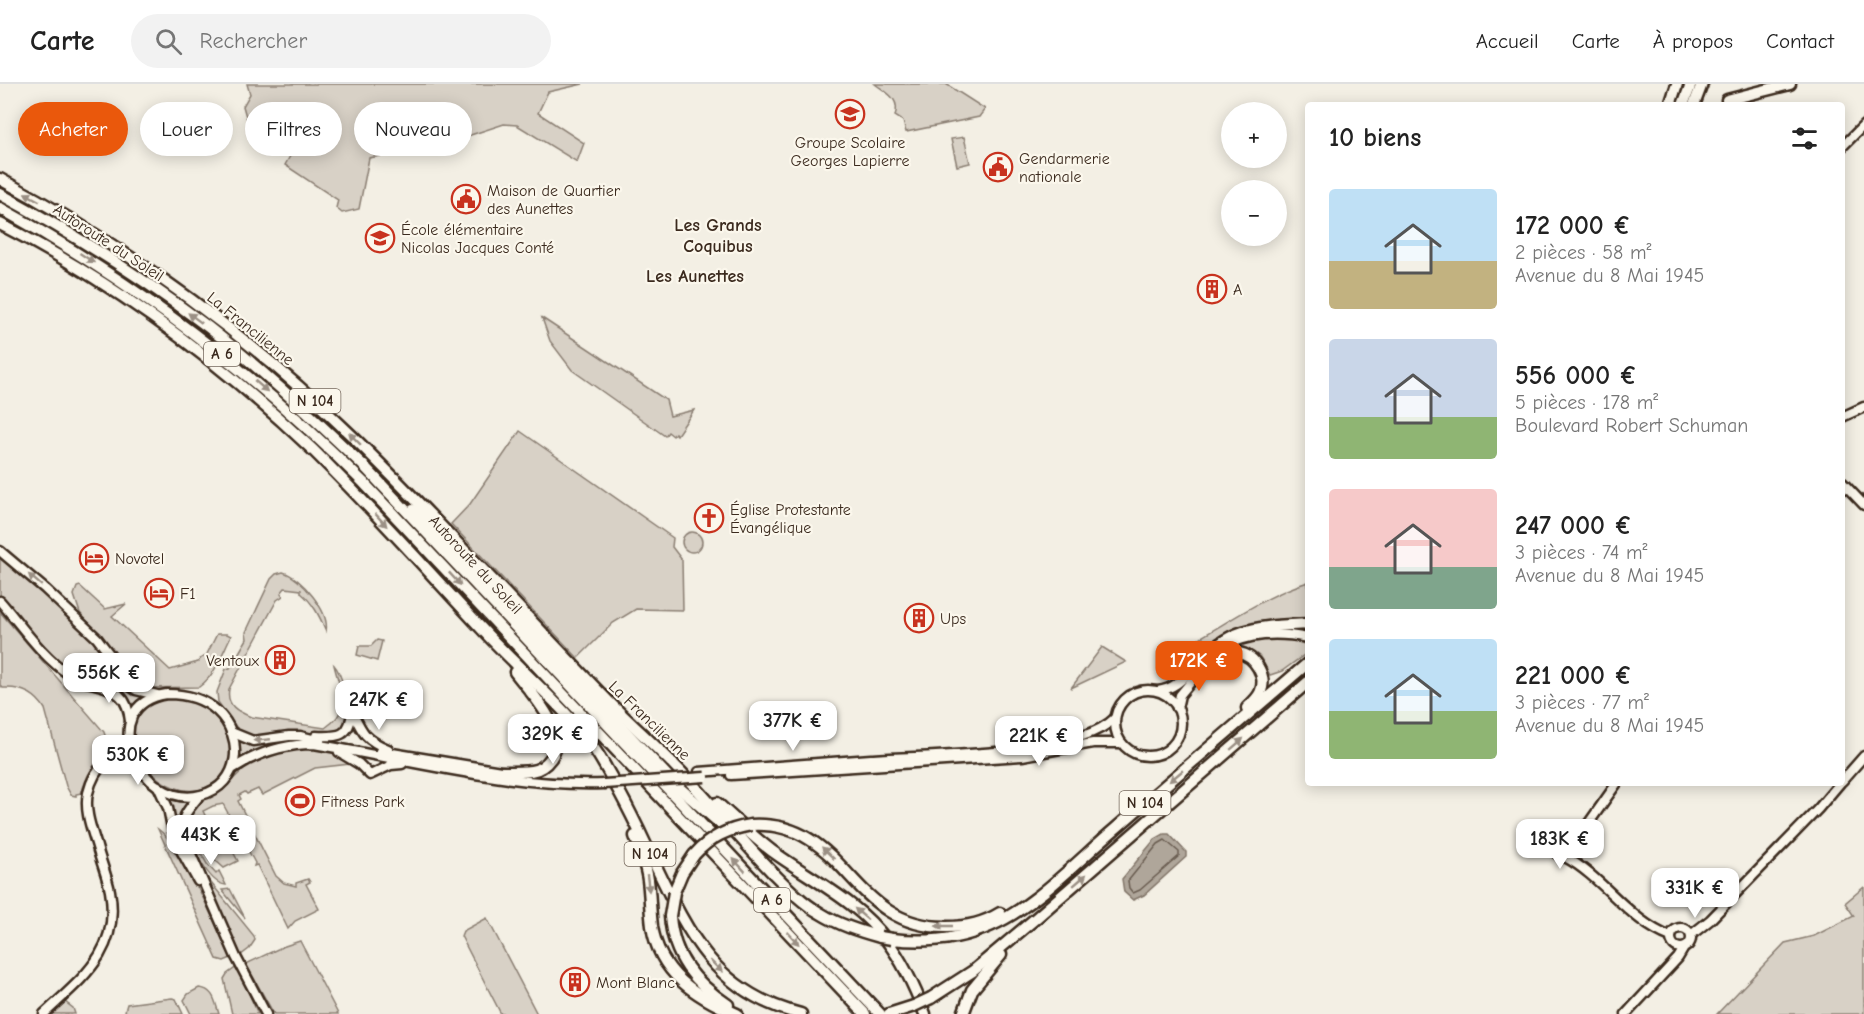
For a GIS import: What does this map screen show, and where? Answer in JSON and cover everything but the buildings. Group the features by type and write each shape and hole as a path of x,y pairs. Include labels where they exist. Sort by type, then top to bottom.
{"highway":[{"path":"1666,102 1669,84"},
{"path":"1671,102 1677,84"},
{"path":"1684,102 1691,84"},
{"path":"1695,102 1702,84"},
{"path":"1725,102 1738,94 1769,84"},
{"path":"1727,102 1791,84"},
{"name":"La Francilienne","path":"0,179 82,226 148,269 214,317 301,389 352,436 454,538 607,700 676,767 787,888 817,912 851,928 892,939 935,940 972,933 1007,917 1038,895 1305,666"},
{"name":"Autoroute du Soleil","path":"0,194 87,243 202,323 281,389 365,467 880,1014"},
{"name":"Autoroute du Soleil","path":"0,208 77,252 163,310 246,374 308,429 370,489 865,1014"},
{"name":"N 104","path":"0,224 56,254 117,292 187,343 257,400 343,480 492,640 575,725 595,751 619,789 681,919 703,952 726,976 750,993 777,1007 801,1014"},
{"path":"365,467 372,468 468,565 682,792 751,850"},
{"path":"1201,665 1208,652 1241,631 1260,627 1305,624"},
{"path":"492,640 546,714 556,736 554,752 540,768 530,771 503,772"},
{"path":"1201,665 1226,654 1238,653 1248,656 1256,663 1263,683 1260,693 1240,721"},
{"name":"N 104","path":"894,1013 931,998 967,976 1305,685"},
{"path":"595,751 626,813 641,852 647,871 653,932 661,955 674,975 685,986 709,1002 737,1014"},
{"path":"676,767 770,850 834,892 870,921 899,958 925,1014"},
{"path":"742,1014 704,988 686,967 674,942 670,916 674,892 682,873 694,855 720,834 751,825 778,826 805,835 829,853 874,902 899,917 921,925 950,927 972,924 996,916 1023,900 1038,895"},
{"path":"963,1014 969,997 980,979 999,957 1033,925 1036,918"}],"main road":[{"path":"1845,144 1864,125"},
{"path":"1845,409 1864,401"},
{"path":"1845,416 1864,407"},
{"path":"1845,486 1864,505"},
{"path":"0,551 97,638 110,655 118,675 124,682 136,690 158,695 187,695 204,702 219,713 231,732 235,747 234,768"},
{"path":"0,601 58,666 79,680 119,694 127,707 130,722 128,738 121,751 106,760 99,768 91,785 87,809 110,889 112,913 109,934 100,956 88,973 44,1014"},
{"path":"1157,691 1172,700 1177,708 1180,716 1179,734 1169,748 1144,756 1135,753 1121,743 1117,735 1115,718 1119,705 1133,693 1142,690 1167,690 1201,665 1214,652 1250,636 1286,634 1305,640"},
{"path":"1177,708 1180,695 1201,665"},
{"path":"130,722 141,705 158,695"},
{"path":"231,732 253,741 300,736 334,737 346,731 352,711 361,729 372,742 402,754"},
{"path":"702,775 1014,750 1056,743 1095,732 1107,726 1115,718"},
{"path":"300,736 503,772 556,779 603,781"},
{"path":"128,738 138,766 158,786 180,795 199,796"},
{"path":"266,1014 236,957 184,838 183,829 186,811 199,796 221,786 234,768 249,758 289,745 321,746 417,764 541,783 572,785 603,781 1022,756 1093,743 1121,743"},
{"path":"321,746 344,754 370,775 391,765 417,764"},
{"path":"1845,777 1864,756"},
{"path":"106,760 120,758 138,766"},
{"path":"158,786 168,808 171,828 177,843 213,904"},
{"path":"1615,786 1580,833 1561,834 1553,843 1555,852 1582,869 1653,929 1674,933 1683,928 1691,935 1691,941 1680,947 1664,974 1626,1014"},
{"path":"1691,935 1704,926 1728,902 1837,786"},
{"path":"1565,857 1572,855 1586,827"},
{"path":"1571,835 1575,839 1582,869"},
{"path":"1674,933 1680,947"}],"shaded area":[{"path":"247,84 583,84 548,92 538,113 584,143 577,162 517,125 504,124 472,135 472,102 354,102 354,156 381,156 369,158 359,209 342,213 336,208 338,200 285,165 290,156 342,156 342,102 245,102 250,94"},
{"path":"875,84 946,84 985,109 979,117 906,132 903,121 895,116 894,101"},
{"path":"964,137 970,163 957,166 951,139"},
{"path":"542,318 666,400 670,416 694,410 677,435 675,433 673,436 668,432 665,436 572,370 550,341"},
{"path":"520,431 673,538 672,547 682,560 683,610 636,609 613,623 578,658 451,524 470,504"},
{"path":"688,532 696,532 702,538 702,546 696,552 688,552 682,546 682,538"},
{"path":"0,555 24,574 96,643 105,654 116,676 145,696 132,709 127,699 115,687 73,672 53,657 34,637 0,596"},
{"path":"283,572 298,581 313,596 324,614 326,631 301,590 285,588 281,593 283,596 277,600 229,689 229,700 237,710 251,717 325,728 339,714 343,700 334,665 342,681 348,704 349,716 344,730 327,735 288,732 253,737 239,731 218,702 217,692 226,669 230,668 247,639 246,632 271,579"},
{"path":"1305,583 1305,620 1258,624 1234,631 1221,638 1193,661 1182,648 1259,603"},
{"path":"80,586 105,609 126,604 112,616 170,670 198,662 206,656 217,634 231,636 214,670 199,687 143,688 127,679 108,644 80,613 74,595 77,587"},
{"path":"0,612 104,732 108,745 88,775 81,793 76,796 71,795 66,786 45,709 27,692 3,688 0,685"},
{"path":"1251,638 1287,639 1305,644 1305,654 1282,671 1270,675 1259,656 1240,647 1241,642"},
{"path":"377,640 382,641 377,661 357,655 359,646 371,646"},
{"path":"1102,647 1126,662 1071,688"},
{"path":"178,698 198,704 211,712 222,724 229,744 228,763 218,780 209,786 191,791 174,787 158,778 145,764 136,748 133,732 138,716 151,703 161,699"},
{"path":"240,740 265,744 281,740 310,740 281,744 240,758"},
{"path":"302,748 326,750 351,761 350,764 315,768 262,795 258,789 247,794 245,792 239,795 241,799 238,801 276,876 284,883 296,886 296,883 308,879 310,882 306,884 319,909 295,921 288,929 257,865 254,866 255,863 223,804 203,811 212,830 198,838 199,842 196,844 207,864 216,874 219,871 226,885 219,883 205,869 194,849 185,822 198,802 222,790 250,763 280,752"},
{"path":"166,795 190,800 185,809 188,853 180,845"},
{"path":"158,829 179,853 189,870 231,958 224,961 217,959"},
{"path":"225,837 238,861 224,868 215,860 207,845"},
{"path":"203,873 254,936 255,940 249,949 241,955"},
{"path":"1864,887 1864,1014 1717,1014 1785,943 1814,936 1854,916 1845,903"},
{"path":"230,889 245,918 222,890"},
{"path":"487,918 537,1014 501,1014 461,936 463,931"},
{"path":"300,941 338,1014 274,1014 246,964"},
{"path":"237,967 258,1014 232,1014 224,979"},
{"path":"199,988 211,994 219,1014 191,1014 184,1000 188,994"},
{"path":"176,999 183,1014 129,1014 125,1011 127,1004"},
{"path":"62,1002 73,1008 75,1014 48,1014"}],"water":[{"path":"1169,834 1186,852 1186,857 1144,895 1133,900 1124,892 1122,879 1155,839"}],"place":[{"name":"Groupe Scolaire Georges Lapierre","path":"850,114"},
{"name":"Gendarmerie nationale","path":"998,167"},
{"name":"Maison de Quartier des Aunettes","path":"466,199"},
{"name":"École élémentaire Nicolas Jacques Conté","path":"380,238"},
{"name":"A","path":"1212,289"},
{"name":"Église Protestante Évangélique","path":"709,518"},
{"name":"Novotel","path":"94,558"},
{"name":"F1","path":"159,593"},
{"name":"Ups","path":"919,618"},
{"name":"Ventoux","path":"280,660"},
{"name":"Fitness Park","path":"300,801"},
{"name":"Mont Blanc","path":"575,982"}],"district":[{"name":"Les Grands Coquibus","path":"718,235"},
{"name":"Les Aunettes","path":"695,276"}]}
